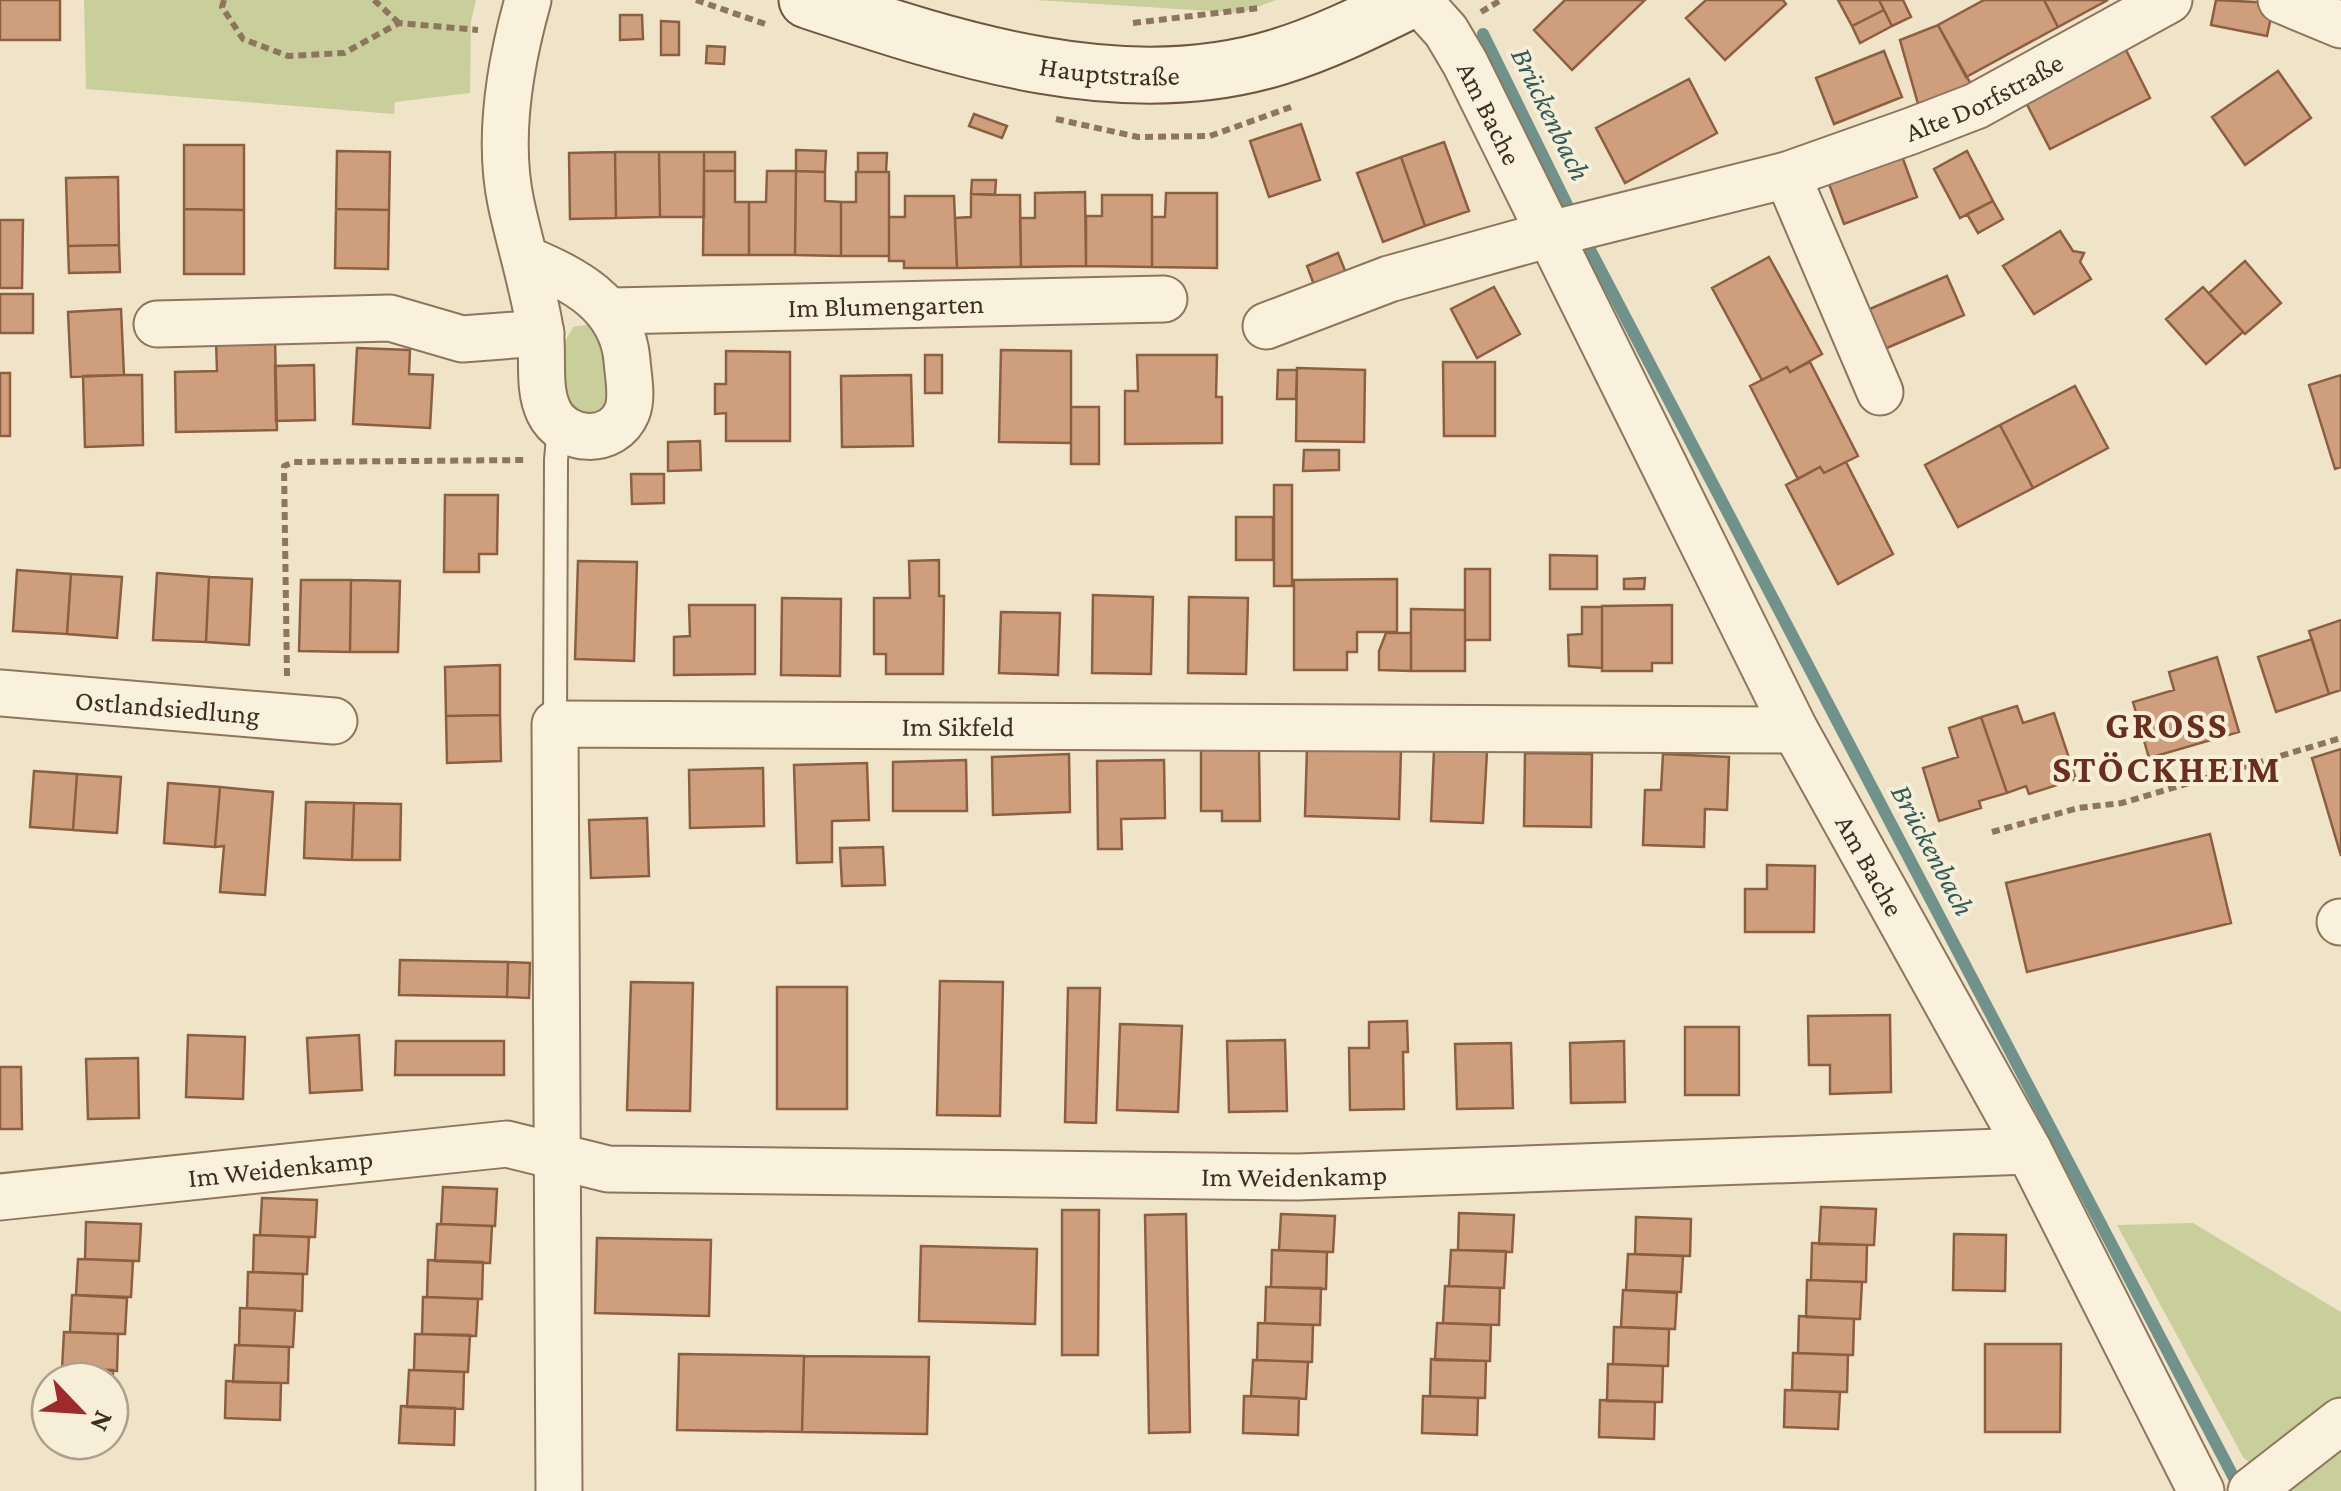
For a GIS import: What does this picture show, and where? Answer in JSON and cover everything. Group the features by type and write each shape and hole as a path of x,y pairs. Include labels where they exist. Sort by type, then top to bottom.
{"street":[{"name":"Hauptstraße","path":"807,0 929,41 989,54 1138,75 1183,74 1275,58 1415,0"},
{"name":"Am Bache","path":"1415,0 1446,31 1465,62 1795,730 2029,1151 2201,1491"},
{"name":"Alte Dorfstraße","path":"1550,234 1787,175 1976,106 2169,0"},
{"path":"2280,0 2341,25"},
{"path":"523,17 510,87 505,149 510,200 541,333 546,408 558,443 575,435 590,438 607,434 625,418 630,404 625,344 611,311 574,282 526,260"},
{"path":"1787,175 1880,392"},
{"path":"1266,326 1389,278 1550,234"},
{"name":"Im Blumengarten","path":"611,311 1164,299"},
{"path":"156,324 390,318 462,339 541,333"},
{"name":"Ostlandsiedlung","path":"0,694 334,721"},
{"path":"555,724 559,1491"},
{"name":"Im Sikfeld","path":"555,724 1795,730"},
{"name":"Im Weidenkamp","path":"0,1197 507,1144 608,1169 1298,1177 2029,1151"},
{"path":"2251,1491 2341,1421"}],"lane":[{"path":"555,724 558,443"}],"path":[{"path":"224,0 222,8 243,39 288,56 344,54 399,23 523,17"},
{"path":"374,0 399,23"},
{"path":"1117,26 1269,6"},
{"path":"288,718 284,466 294,462 558,443"},
{"path":"1992,832 2078,808 2122,803 2341,738"}],"green space":[{"path":"84,0 476,0 471,22 470,93 395,102 394,114 86,89"},
{"path":"1034,0 1276,0 1241,13"},
{"path":"602,322 614,402 586,420 565,404 563,345 573,327"},
{"path":"2193,1223 2341,1312 2341,1491 2284,1491 2243,1457 2117,1225"}],"building":[{"path":"0,0 60,0 60,40 0,40"},
{"path":"1565,0 1645,0 1572,70 1534,30"},
{"path":"1706,0 1783,0 1786,4 1725,60 1686,18"},
{"path":"1838,0 1879,0 1884,10 1852,26"},
{"path":"1879,0 1903,0 1911,17 1892,26"},
{"path":"1984,0 2044,0 2058,27 1966,77 1938,25"},
{"path":"2044,0 2108,0 2058,27"},
{"path":"2216,0 2274,3 2267,36 2211,25"},
{"path":"1884,10 1892,26 1860,43 1852,26"},
{"path":"620,15 642,15 643,39 620,40"},
{"path":"661,21 679,22 679,55 661,55"},
{"path":"1938,25 1972,86 1920,111 1900,40"},
{"path":"2120,38 2150,98 2050,149 2019,89"},
{"path":"707,46 725,47 724,64 706,63"},
{"path":"1884,51 1902,97 1834,124 1816,78"},
{"path":"2278,71 2311,118 2245,165 2212,117"},
{"path":"1689,79 1717,133 1625,183 1596,128"},
{"path":"974,114 1007,126 1002,138 969,126"},
{"path":"1301,124 1320,180 1269,197 1250,141"},
{"path":"1444,142 1469,211 1425,226 1401,157"},
{"path":"184,145 244,145 244,210 184,209"},
{"path":"1899,148 1917,197 1844,224 1826,176"},
{"path":"796,150 826,151 825,172 796,171"},
{"path":"337,151 390,152 389,210 336,209"},
{"path":"1967,151 1993,201 1960,218 1934,169"},
{"path":"615,152 616,218 570,219 569,153"},
{"path":"615,152 659,152 660,217 616,218"},
{"path":"659,152 704,152 704,217 660,217"},
{"path":"704,152 735,152 735,171 704,171"},
{"path":"858,153 887,153 886,172 858,172"},
{"path":"1401,157 1425,226 1383,242 1357,173"},
{"path":"704,171 735,171 735,202 749,202 749,255 703,255"},
{"path":"767,171 796,171 795,255 749,255 749,202 766,202"},
{"path":"796,171 825,172 825,201 841,202 841,256 795,255"},
{"path":"856,172 889,172 889,256 841,256 841,202 856,202"},
{"path":"118,177 119,245 68,246 66,178"},
{"path":"972,180 996,180 995,195 971,194"},
{"path":"1085,192 1086,266 1021,267 1020,218 1035,218 1035,193"},
{"path":"1166,193 1217,193 1217,268 1152,267 1152,217 1165,217"},
{"path":"971,194 1020,195 1021,267 957,268 955,218 971,217"},
{"path":"1102,195 1152,195 1152,267 1086,266 1086,216 1102,216"},
{"path":"905,196 954,196 957,268 904,268 904,261 889,261 889,217 905,217"},
{"path":"1993,201 2003,219 1978,233 1967,214"},
{"path":"184,209 244,210 244,274 184,274"},
{"path":"336,209 389,210 388,269 335,268"},
{"path":"0,220 23,220 22,288 0,288"},
{"path":"2060,231 2073,251 2084,253 2080,262 2091,279 2034,314 2003,266"},
{"path":"119,245 120,272 69,273 68,246"},
{"path":"1338,253 1346,273 1314,285 1307,266"},
{"path":"1769,257 1822,354 1790,372 1787,367 1762,380 1712,288"},
{"path":"2245,261 2281,303 2245,334 2209,293"},
{"path":"1947,276 1964,315 1882,350 1865,311"},
{"path":"1494,287 1520,334 1477,358 1451,309"},
{"path":"2203,287 2243,332 2206,364 2166,319"},
{"path":"0,294 33,294 33,333 0,333"},
{"path":"121,309 124,375 71,377 68,312"},
{"path":"275,339 277,430 176,432 175,372 217,371 216,340"},
{"path":"357,348 410,350 409,374 433,375 430,428 353,424"},
{"path":"1001,350 1071,351 1071,443 999,442"},
{"path":"726,351 790,352 790,441 726,441 726,413 715,414 715,384 726,384"},
{"path":"925,355 942,355 942,393 925,393"},
{"path":"1137,355 1217,355 1216,397 1222,397 1222,443 1125,444 1125,391 1138,391"},
{"path":"1443,362 1495,362 1495,436 1444,436"},
{"path":"1810,362 1858,456 1824,473 1820,467 1798,479 1750,386 1787,367 1790,372"},
{"path":"314,365 315,420 276,421 275,366"},
{"path":"1297,368 1365,370 1364,442 1296,441"},
{"path":"1278,370 1297,370 1296,399 1277,399"},
{"path":"0,373 10,373 10,436 0,436"},
{"path":"142,375 143,445 85,447 83,376"},
{"path":"911,375 913,446 842,447 841,376"},
{"path":"2341,375 2341,467 2335,469 2309,385"},
{"path":"2075,386 2108,448 2033,488 2000,425"},
{"path":"1071,407 1099,407 1099,464 1071,464"},
{"path":"2000,425 2033,488 1958,527 1925,465"},
{"path":"700,441 701,470 668,471 668,442"},
{"path":"1304,450 1339,450 1339,470 1303,471"},
{"path":"1846,462 1893,554 1838,584 1786,485 1820,467 1824,473"},
{"path":"631,474 664,474 664,503 632,504"},
{"path":"1274,485 1292,485 1292,586 1274,586"},
{"path":"445,495 498,495 497,554 479,554 479,572 444,572"},
{"path":"1236,517 1273,517 1273,560 1236,560"},
{"path":"1550,555 1597,556 1597,589 1550,589"},
{"path":"939,560 939,596 944,596 943,674 886,674 886,654 874,654 874,598 910,598 909,561"},
{"path":"578,561 637,562 634,661 575,659"},
{"path":"1465,569 1490,569 1490,640 1465,640"},
{"path":"17,570 71,574 67,634 13,631"},
{"path":"157,573 209,577 206,642 153,640"},
{"path":"71,574 122,577 117,638 67,634"},
{"path":"209,577 252,579 249,645 206,642"},
{"path":"1645,578 1644,589 1624,589 1624,579"},
{"path":"1397,579 1397,632 1357,632 1357,652 1347,652 1347,670 1294,670 1294,580"},
{"path":"301,580 351,580 350,652 299,651"},
{"path":"351,580 400,581 398,652 350,652"},
{"path":"1093,595 1153,597 1151,674 1092,673"},
{"path":"1189,597 1248,598 1246,674 1188,673"},
{"path":"782,598 841,599 840,676 781,675"},
{"path":"689,605 755,605 755,674 674,675 674,637 690,636"},
{"path":"1672,605 1672,663 1652,663 1652,671 1602,671 1602,606"},
{"path":"1582,607 1602,607 1602,668 1569,666 1568,635 1582,634"},
{"path":"1411,609 1465,610 1465,671 1411,671"},
{"path":"1001,612 1060,613 1058,675 999,673"},
{"path":"2341,620 2341,690 2329,694 2309,631"},
{"path":"1386,633 1411,633 1411,671 1379,670 1379,651"},
{"path":"2312,639 2329,694 2276,712 2258,657"},
{"path":"2217,657 2239,732 2149,758 2133,702 2174,690 2169,672"},
{"path":"500,665 500,715 446,716 445,667"},
{"path":"2017,706 2023,723 2054,713 2076,779 2029,794 2026,786 2007,793 1981,717"},
{"path":"500,715 501,761 447,763 446,716"},
{"path":"1981,717 2007,793 1979,801 1981,808 1939,821 1923,768 1958,757 1949,728"},
{"path":"1307,747 1401,750 1399,819 1305,816"},
{"path":"2341,749 2341,856 2312,758"},
{"path":"1201,750 1259,750 1260,821 1222,821 1222,811 1201,811"},
{"path":"1434,750 1487,752 1483,823 1431,821"},
{"path":"1525,753 1592,754 1591,827 1524,826"},
{"path":"1069,754 1070,812 993,815 992,757"},
{"path":"1663,754 1729,757 1727,810 1705,809 1704,847 1643,845 1645,790 1661,790"},
{"path":"966,760 967,811 893,811 893,762"},
{"path":"1164,760 1165,818 1121,819 1122,849 1098,849 1097,761"},
{"path":"867,763 869,820 832,821 832,862 797,863 794,765"},
{"path":"763,768 764,826 690,828 689,770"},
{"path":"34,771 77,774 73,830 30,827"},
{"path":"77,774 121,777 117,833 73,830"},
{"path":"168,783 220,787 215,847 164,843"},
{"path":"220,787 273,792 265,895 220,892 224,846 215,847"},
{"path":"306,802 354,803 352,860 304,858"},
{"path":"354,803 401,804 400,860 352,860"},
{"path":"647,818 649,876 591,878 589,820"},
{"path":"2210,834 2231,923 2027,972 2006,883"},
{"path":"883,847 885,885 842,886 840,848"},
{"path":"1767,865 1815,866 1814,932 1745,932 1745,889 1767,889"},
{"path":"400,960 508,962 507,997 399,995"},
{"path":"508,962 530,963 529,998 507,997"},
{"path":"940,981 1003,982 1000,1116 937,1115"},
{"path":"631,982 693,983 690,1111 627,1110"},
{"path":"777,987 847,987 847,1109 777,1109"},
{"path":"1068,988 1100,988 1096,1123 1065,1122"},
{"path":"1890,1015 1891,1092 1830,1094 1830,1065 1809,1065 1808,1016"},
{"path":"1407,1021 1404,1109 1350,1110 1349,1048 1369,1048 1369,1022"},
{"path":"1120,1024 1182,1026 1178,1112 1117,1110"},
{"path":"1685,1027 1739,1027 1739,1095 1685,1095"},
{"path":"188,1035 245,1037 243,1099 186,1097"},
{"path":"359,1035 362,1090 310,1093 307,1038"},
{"path":"1285,1040 1287,1111 1229,1112 1227,1041"},
{"path":"396,1041 504,1041 504,1075 395,1075"},
{"path":"1624,1041 1625,1102 1571,1103 1570,1043"},
{"path":"1511,1043 1513,1108 1457,1109 1455,1044"},
{"path":"138,1058 139,1118 88,1119 86,1059"},
{"path":"0,1067 21,1067 22,1129 0,1129"},
{"path":"443,1187 497,1189 495,1226 441,1224"},
{"path":"262,1198 317,1200 315,1237 260,1235"},
{"path":"1821,1207 1876,1209 1874,1245 1819,1244"},
{"path":"1062,1210 1099,1210 1098,1355 1062,1355"},
{"path":"1459,1213 1514,1215 1512,1252 1458,1250"},
{"path":"1186,1214 1190,1432 1149,1433 1145,1215"},
{"path":"1281,1214 1335,1216 1333,1252 1279,1250"},
{"path":"1636,1217 1691,1219 1690,1256 1635,1254"},
{"path":"86,1222 141,1224 139,1261 85,1259"},
{"path":"437,1224 492,1226 490,1263 435,1261"},
{"path":"1954,1234 2006,1235 2005,1291 1953,1290"},
{"path":"254,1235 309,1237 307,1274 253,1272"},
{"path":"597,1238 711,1240 709,1316 595,1313"},
{"path":"1812,1243 1867,1245 1866,1282 1811,1280"},
{"path":"921,1246 1037,1249 1035,1324 919,1321"},
{"path":"1272,1250 1327,1252 1326,1289 1271,1287"},
{"path":"1451,1250 1506,1251 1504,1288 1449,1286"},
{"path":"1628,1254 1683,1256 1681,1292 1626,1290"},
{"path":"78,1259 133,1261 131,1297 76,1295"},
{"path":"428,1260 483,1262 482,1299 427,1297"},
{"path":"248,1272 303,1274 302,1311 247,1308"},
{"path":"1807,1280 1862,1282 1860,1319 1806,1317"},
{"path":"1445,1286 1500,1288 1499,1325 1443,1323"},
{"path":"1266,1287 1321,1288 1320,1325 1265,1323"},
{"path":"1623,1290 1677,1293 1675,1329 1621,1327"},
{"path":"72,1295 127,1298 125,1334 70,1332"},
{"path":"423,1297 478,1299 476,1336 422,1334"},
{"path":"240,1308 295,1310 293,1347 239,1345"},
{"path":"1799,1316 1854,1319 1853,1355 1798,1353"},
{"path":"1258,1323 1313,1325 1312,1362 1257,1360"},
{"path":"1437,1323 1491,1325 1490,1361 1435,1360"},
{"path":"1614,1327 1669,1329 1668,1366 1613,1364"},
{"path":"64,1332 118,1334 117,1361 62,1361"},
{"path":"415,1334 470,1335 468,1372 414,1370"},
{"path":"1985,1344 2061,1344 2060,1432 1985,1432"},
{"path":"235,1345 289,1347 288,1383 233,1382"},
{"path":"1793,1353 1848,1355 1847,1392 1792,1390"},
{"path":"679,1354 804,1356 802,1432 677,1430"},
{"path":"804,1356 929,1357 927,1434 802,1432"},
{"path":"1431,1359 1486,1361 1485,1398 1430,1396"},
{"path":"1253,1360 1308,1362 1306,1399 1251,1396"},
{"path":"1608,1364 1663,1366 1662,1402 1607,1401"},
{"path":"409,1370 464,1372 463,1409 407,1407"},
{"path":"226,1381 281,1383 280,1420 225,1418"},
{"path":"1785,1390 1840,1392 1838,1429 1784,1427"},
{"path":"1244,1396 1299,1398 1298,1435 1243,1433"},
{"path":"1423,1396 1478,1398 1477,1435 1422,1433"},
{"path":"1600,1400 1655,1402 1654,1439 1599,1437"},
{"path":"401,1406 455,1408 454,1445 399,1443"}],"waterway":[{"name":"Brückenbach","path":"1483,34 1573,217"},
{"name":"Brückenbach","path":"1587,244 2234,1478"}],"district":[{"name":"GROSS STÖCKHEIM","path":"2167,747"}]}
